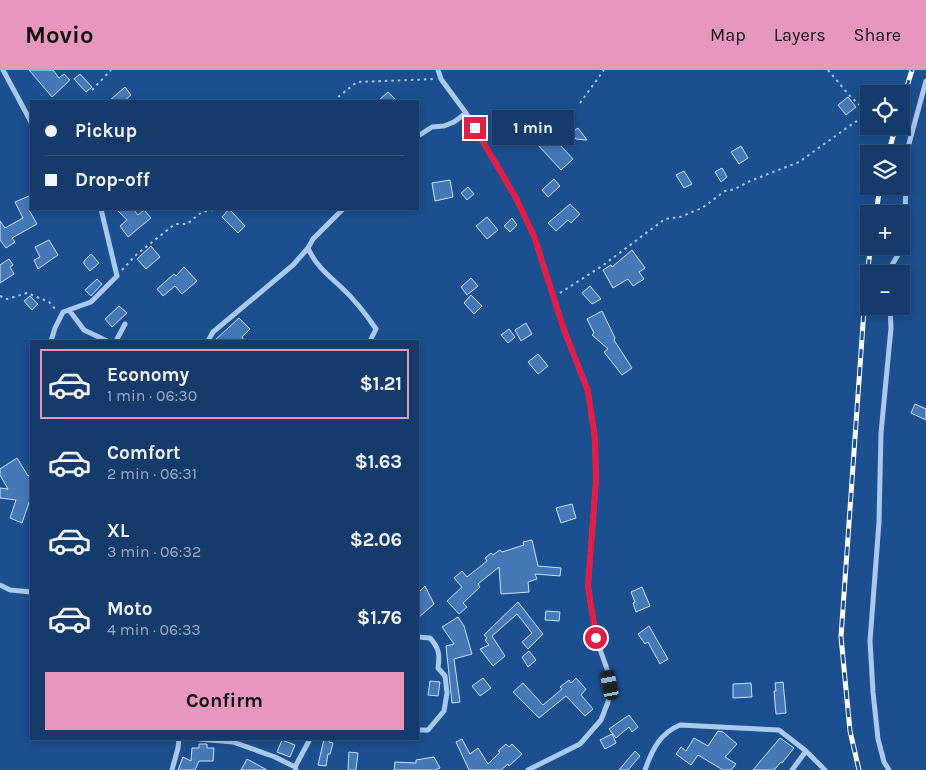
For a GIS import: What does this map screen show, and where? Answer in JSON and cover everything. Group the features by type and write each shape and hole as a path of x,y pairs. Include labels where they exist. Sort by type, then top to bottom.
{"street":[{"path":"3,70 30,120"},
{"path":"438,70 441,79 466,113 516,198 534,236 564,330 588,391 595,439 596,480 588,586 596,638 607,669 610,685 608,702 601,720 580,744 528,770"},
{"path":"892,265 902,248 907,234 905,213 907,151 926,81"},
{"path":"419,135 432,127 444,126 454,122 466,113"},
{"path":"51,340 63,312 91,302 118,276 101,210"},
{"path":"209,340 213,332 293,265 308,248 313,239 342,210"},
{"path":"308,248 313,259 323,272 342,287 363,309 376,329 370,340"},
{"path":"69,310 84,330 105,340"},
{"path":"889,770 884,762 878,739 870,641 879,522 881,433 891,328 890,315"},
{"path":"116,340 124,324"},
{"path":"0,585 10,590 30,592"},
{"path":"419,637 430,638 438,647 440,658 438,668 445,676 447,693 444,710 428,730 419,730"},
{"path":"645,770 663,735 669,729 680,725 779,730 806,751 825,770"},
{"path":"172,770 179,740"},
{"path":"210,740 233,742 276,757 295,768 309,740"},
{"path":"792,770 806,751"}],"path":[{"path":"92,90 111,70"},
{"path":"580,103 604,70"},
{"path":"828,70 860,106"},
{"path":"334,100 357,82 441,79"},
{"path":"554,297 602,266 665,219 680,217 702,208 725,191 735,189 750,181 799,162 860,120"},
{"path":"118,276 136,255 168,228 175,224 187,224 202,212 214,210"},
{"path":"0,296 8,298 27,292 48,302 61,316"}],"building":[{"path":"29,70 53,70 59,78 64,74 70,80 52,97"},
{"path":"80,74 92,87 86,92 74,79"},
{"path":"125,87 131,95 125,100 110,100"},
{"path":"388,92 396,100 379,100"},
{"path":"848,97 856,107 846,115 838,105"},
{"path":"528,112 544,129 557,118 573,135 561,146 573,159 561,170 524,130 517,137 510,128"},
{"path":"578,128 587,140 576,139 571,133"},
{"path":"741,146 748,158 739,164 731,152"},
{"path":"722,168 727,177 721,182 715,172"},
{"path":"684,171 692,184 684,188 676,175"},
{"path":"554,179 560,186 548,197 542,190"},
{"path":"450,180 453,197 435,201 432,183"},
{"path":"468,187 474,194 467,200 461,193"},
{"path":"30,195 29,210 37,224 12,238 15,242 6,248 0,240 0,221 5,228 23,218 15,202"},
{"path":"570,204 580,214 571,223 568,220 556,231 548,223"},
{"path":"117,210 134,210 138,215 144,210 151,218 128,237 120,226 127,220"},
{"path":"230,210 245,226 238,233 222,217"},
{"path":"487,217 498,230 487,239 476,226"},
{"path":"512,218 517,225 510,232 504,226"},
{"path":"49,240 58,255 38,269 34,260 40,257 35,247"},
{"path":"151,246 160,257 146,269 137,259"},
{"path":"632,250 645,268 639,272 644,279 633,286 628,279 613,288 603,270 611,265 612,267"},
{"path":"91,254 99,263 90,271 84,264 84,261"},
{"path":"9,259 13,265 10,267 14,274 0,283 0,265"},
{"path":"184,267 197,281 182,294 175,286 163,296 157,289 174,274 176,276"},
{"path":"471,278 478,286 467,295 461,287"},
{"path":"97,279 102,284 91,296 85,290"},
{"path":"590,286 601,299 592,304 582,293"},
{"path":"471,295 482,306 474,314 464,303"},
{"path":"30,296 38,304 32,310 24,301"},
{"path":"119,306 127,313 112,327 105,319"},
{"path":"602,311 615,338 614,340 632,368 622,375 604,352 608,349 592,335 594,333 587,319"},
{"path":"239,318 250,329 242,337 244,340 215,340"},
{"path":"526,323 532,334 521,341 515,330"},
{"path":"509,329 515,337 508,343 501,335"},
{"path":"538,354 548,366 538,374 528,362"},
{"path":"915,404 926,409 926,420 911,413"},
{"path":"17,458 28,476 30,474 30,500 22,523 10,518 16,500 0,498 0,488 8,489 0,475 0,469"},
{"path":"572,504 576,518 561,523 556,508"},
{"path":"532,540 538,566 561,568 560,576 535,574 537,579 528,582 529,592 501,594 499,567 478,584 480,587 463,603 467,607 459,614 447,601 462,587 454,578 462,571 467,577 487,561 485,558 491,553 493,555 500,550 502,552 524,545 523,542"},
{"path":"425,586 434,604 419,617 419,592"},
{"path":"642,587 650,606 636,612 631,592"},
{"path":"518,602 543,634 528,649 522,642 532,633 517,614 492,636 505,656 493,666 480,649 489,645 484,635"},
{"path":"546,611 560,612 559,621 545,620"},
{"path":"458,617 464,626 472,654 454,659 460,702 452,703 446,646 454,644 442,627"},
{"path":"649,626 668,659 660,664 648,642 645,644 638,634"},
{"path":"529,651 536,660 528,667 522,657"},
{"path":"483,678 491,688 480,696 472,686"},
{"path":"576,678 586,689 581,695 593,709 585,716 566,696 539,718 513,692 523,683 543,705 562,689 560,687 569,680 571,683"},
{"path":"430,681 440,682 438,696 428,695"},
{"path":"783,682 786,713 776,714 775,683"},
{"path":"751,683 752,697 733,698 733,684"},
{"path":"629,715 638,727 632,732 629,727 616,738 609,729"},
{"path":"718,731 723,732 737,744 725,757 736,764 731,770 723,770 698,755 691,765 676,754 681,747 686,751 694,738 708,746"},
{"path":"612,734 616,743 605,749 600,740"},
{"path":"780,738 794,748 782,763 774,770 753,770"},
{"path":"462,739 470,754 478,748 488,764 506,744 509,747 512,744 522,754 509,766 508,764 501,770 469,770 456,742"},
{"path":"282,740 295,745 290,757 277,752"},
{"path":"324,740 330,740 329,742 333,743 330,754 328,754 326,766 318,765"},
{"path":"199,744 207,744 207,748 214,748 213,761 199,761 195,770 178,770 183,757 191,761 192,748 199,748"},
{"path":"635,751 640,756 628,770 619,770"},
{"path":"349,752 358,753 356,770 348,770"},
{"path":"434,757 440,768 435,770 394,770 395,762 416,763 416,760"},
{"path":"247,759 267,770 241,770"}],"railway":[{"path":"907,85 912,70"},
{"path":"891,145 893,135"},
{"path":"877,205 879,195"},
{"path":"859,770 850,731 841,637 866,281 870,255"}],"route":[{"path":"475,128 516,198 534,236 564,330 588,391 595,439 596,480 588,586 596,638"}]}
